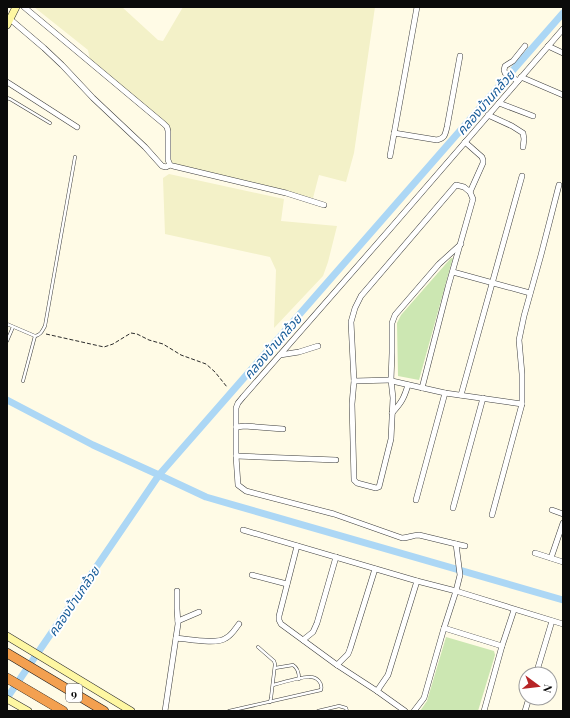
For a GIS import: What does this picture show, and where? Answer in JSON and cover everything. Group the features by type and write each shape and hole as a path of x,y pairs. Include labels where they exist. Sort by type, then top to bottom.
{"highway":[{"name":"9","path":"7,653 104,711"},
{"name":"9","path":"7,678 63,711"}],"main road":[{"path":"9,22 16,7"},
{"path":"7,636 131,711"},
{"path":"7,699 28,711"}],"street":[{"path":"24,7 167,127 168,160 173,166 286,193 324,205"},
{"path":"390,156 417,7"},
{"path":"9,22 44,48 93,98 146,147 162,166 166,168 170,164"},
{"path":"466,546 419,535 402,538 334,514 246,491 238,485 236,456 236,408 280,355 499,103 517,78 563,29"},
{"path":"525,46 513,61 506,66 504,70 505,73 563,95"},
{"path":"548,46 563,53"},
{"path":"394,133 437,140 442,139 445,136 460,56"},
{"path":"7,82 78,127"},
{"path":"499,103 533,116"},
{"path":"488,115 523,133 523,147"},
{"path":"465,142 482,157 483,160 470,192"},
{"path":"461,395 522,176"},
{"path":"422,388 453,272 461,244 473,199 470,192 464,187 456,185 362,296 355,308 351,322 354,381 352,404 354,480 357,484 379,488 391,439 393,398 391,380 392,323 395,316 439,264 461,244"},
{"path":"492,515 522,404 520,340 524,316 559,185"},
{"path":"453,272 530,293"},
{"path":"280,355 299,352 318,346"},
{"path":"354,381 391,380 445,393 522,404"},
{"path":"392,413 405,396 408,385"},
{"path":"416,500 445,393"},
{"path":"452,508 484,398"},
{"path":"236,427 245,426 283,429"},
{"path":"236,456 336,460"},
{"path":"552,510 563,514"},
{"path":"551,558 563,522"},
{"path":"243,530 456,591 563,624"},
{"path":"414,711 424,698 456,591 460,575 456,544"},
{"path":"298,546 279,616 281,624 337,665 405,711"},
{"path":"535,553 563,562"},
{"path":"303,640 313,632 317,623 336,557"},
{"path":"337,665 348,654 350,649 375,569"},
{"path":"252,576 287,584"},
{"path":"377,691 388,675 417,581"},
{"path":"165,711 178,621 177,591"},
{"path":"484,711 502,646 514,610"},
{"path":"178,621 199,612"},
{"path":"538,666 552,621"},
{"path":"176,638 210,641 223,640 227,638 240,624"},
{"path":"444,628 502,646"}],"lane":[{"path":"7,98 50,123"},
{"path":"7,324 35,336 42,333 75,157"},
{"path":"7,341 13,327"},
{"path":"23,381 35,336"},
{"path":"258,647 274,661 275,668 270,702"},
{"path":"275,668 293,664 299,672 299,679"},
{"path":"229,711 321,690 322,687 317,679 310,676 273,685"},
{"path":"318,711 339,706 346,708 347,711"}],"path":[{"path":"42,333 102,348 113,344 131,333 137,334 149,340 163,344 181,355 206,364 227,386"}],"shaded area":[{"path":"34,7 122,7 158,40 163,41 183,7 375,7 354,153 346,182 319,175 313,198 170,166 168,129 90,60 88,50"},
{"path":"169,174 284,199 281,221 337,226 323,276 274,328 276,270 270,257 165,234 163,178"}],"green space":[{"path":"451,258 453,258 419,380 398,376 397,323 401,315"},
{"path":"446,637 494,651 495,655 478,711 420,711 427,701"}],"waterway":[{"name":"คลองบ้านกล้วย","path":"7,698 159,475 563,13"},
{"path":"7,400 93,445 206,497 563,600"}]}
